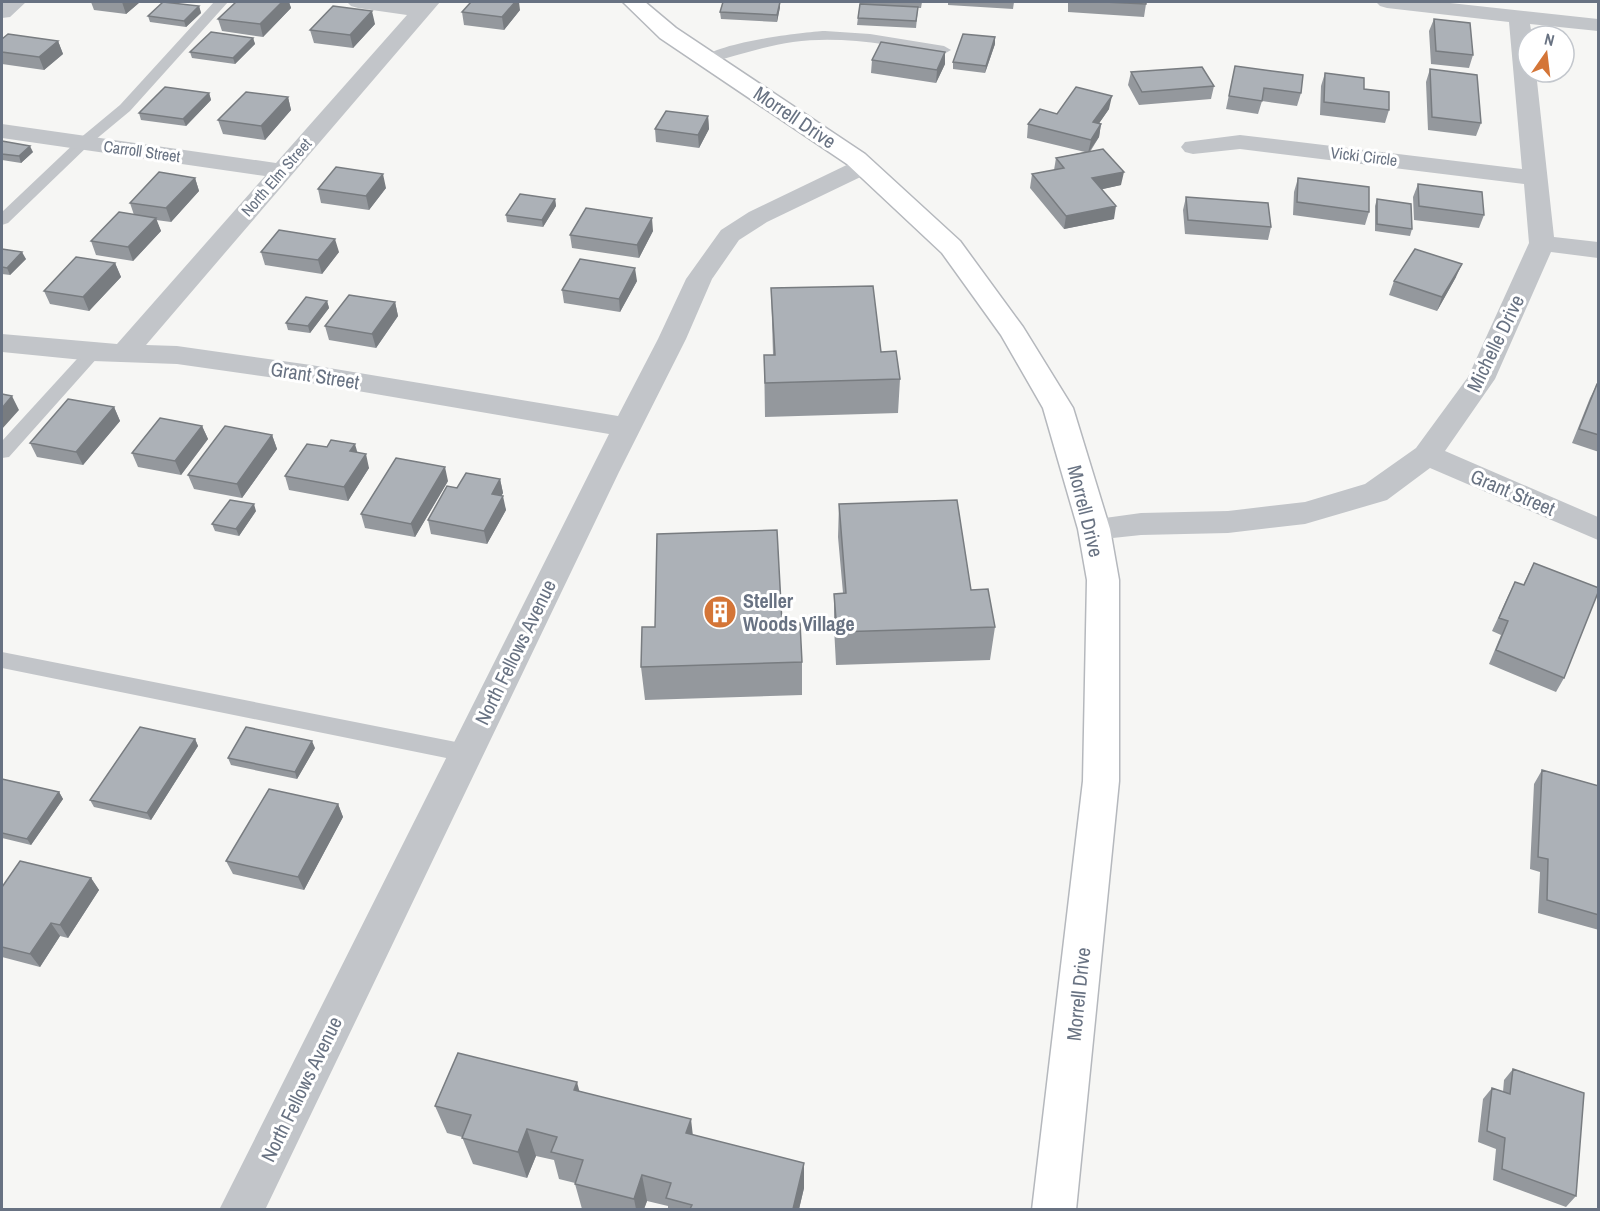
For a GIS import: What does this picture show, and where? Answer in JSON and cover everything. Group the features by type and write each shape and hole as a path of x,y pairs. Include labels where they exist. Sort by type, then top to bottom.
{"main road":[{"name":"Morrell Drive","path":"633,2 668,33 816,130 864,166 951,247 1013,333 1058,408 1094,529 1103,580 1101,781 1054,1209"}],"street":[{"path":"2,12 15,2"},
{"path":"358,2 425,6"},
{"path":"1388,2 1599,25"},
{"name":"North Elm Street","path":"124,353 425,6"},
{"name":"Michelle Drive","path":"1094,529 1141,524 1228,522 1305,513 1376,492 1427,455 1481,379 1542,243 1519,18"},
{"name":"Carroll Street","path":"2,131 282,171"},
{"name":"Vicki Circle","path":"1193,147 1240,142 1536,177"},
{"name":"North Fellows Avenue","path":"241,1209 626,427 672,339 699,279 730,235 758,217 864,166"},
{"path":"1542,243 1599,250"},
{"name":"Grant Street","path":"2,343 93,352 177,355 299,372 626,427"},
{"name":"Grant Street","path":"1427,455 1599,529"}],"lane":[{"path":"2,220 84,142 126,108 221,2"},
{"path":"708,59 743,48 785,39 826,35 944,50"},
{"path":"2,452 93,352"},
{"path":"2,660 466,753"}],"building":[{"path":"163,2 199,6 184,21 148,16"},
{"path":"236,2 282,2 260,24 218,19"},
{"path":"471,2 515,2 502,17 462,12"},
{"path":"723,2 780,2 777,15 720,12"},
{"path":"1104,2 1146,2 1146,4"},
{"path":"860,4 918,7 916,21 858,18"},
{"path":"333,6 372,11 350,35 310,30"},
{"path":"1434,19 1470,23 1473,55 1436,51"},
{"path":"211,32 253,38 233,58 190,52"},
{"path":"8,34 58,41 39,57 2,52 2,39"},
{"path":"963,34 995,37 986,66 953,62"},
{"path":"881,42 945,52 937,70 872,60"},
{"path":"1235,66 1303,75 1301,93 1264,88 1262,101 1229,96"},
{"path":"1202,67 1214,86 1142,92 1131,72"},
{"path":"1430,69 1477,75 1481,123 1432,117"},
{"path":"1325,73 1364,78 1364,89 1389,92 1389,110 1324,102"},
{"path":"165,87 209,93 183,119 139,113"},
{"path":"1076,87 1112,96 1093,122 1101,124 1091,140 1028,124 1040,109 1057,114"},
{"path":"246,92 288,97 261,126 218,120"},
{"path":"666,111 708,116 698,135 655,129"},
{"path":"2,141 30,146 19,156 2,154"},
{"path":"1103,149 1124,172 1092,178 1116,206 1066,216 1032,174 1064,168 1056,158"},
{"path":"336,167 383,174 366,196 318,189"},
{"path":"159,172 195,178 166,208 130,203"},
{"path":"1298,178 1369,187 1369,212 1297,202"},
{"path":"1418,184 1482,192 1484,215 1419,206"},
{"path":"520,194 555,199 542,220 506,215"},
{"path":"1186,197 1268,203 1271,227 1188,220"},
{"path":"1377,199 1411,204 1412,229 1377,224"},
{"path":"586,208 652,218 637,245 570,235"},
{"path":"119,212 156,218 128,247 91,241"},
{"path":"279,230 335,239 318,260 261,252"},
{"path":"2,249 22,252 7,268 2,267"},
{"path":"1415,249 1462,264 1442,297 1394,281"},
{"path":"76,257 115,263 83,297 44,291"},
{"path":"580,259 635,268 619,299 562,290"},
{"path":"873,286 881,352 896,351 900,379 765,383 764,355 775,355 771,288"},
{"path":"349,295 395,302 372,334 325,326"},
{"path":"306,297 327,301 308,326 286,323"},
{"path":"1597,384 1599,384 1599,435 1579,429"},
{"path":"2,394 12,396 2,408"},
{"path":"68,399 114,407 76,452 30,443"},
{"path":"160,418 202,426 175,461 132,453"},
{"path":"225,426 272,435 237,484 188,475"},
{"path":"331,440 355,444 350,451 366,454 344,487 285,476 307,444 327,447"},
{"path":"396,458 445,467 411,524 361,514"},
{"path":"466,473 500,479 492,494 503,496 484,531 428,520 447,486 457,488"},
{"path":"230,500 254,504 236,529 212,524"},
{"name":"Steller Woods Village","path":"957,500 971,590 988,589 995,627 837,632 834,594 846,593 839,504"},
{"name":"Steller Woods Village","path":"777,530 782,623 800,623 802,662 641,667 642,627 655,627 657,534"},
{"path":"1534,563 1599,588 1564,678 1496,650 1508,621 1499,618 1515,582 1524,585"},
{"path":"140,727 195,739 147,813 90,800"},
{"path":"246,727 312,741 295,772 228,758"},
{"path":"1542,770 1599,786 1599,915 1547,900 1548,859 1538,857"},
{"path":"2,779 59,792 27,839 2,833"},
{"path":"269,789 338,804 298,877 226,861"},
{"path":"20,861 91,878 60,925 51,923 30,954 2,947 2,887"},
{"path":"458,1053 577,1082 574,1090 691,1119 686,1133 804,1163 793,1209 690,1209 692,1205 666,1198 671,1183 642,1175 634,1199 575,1184 583,1160 551,1152 557,1137 527,1129 518,1152 462,1138 471,1115 435,1106"},
{"path":"1513,1069 1584,1093 1576,1196 1502,1169 1505,1138 1487,1131 1492,1088 1510,1094"}],"place":[{"name":"Steller Woods Village","path":"720,612"}]}
